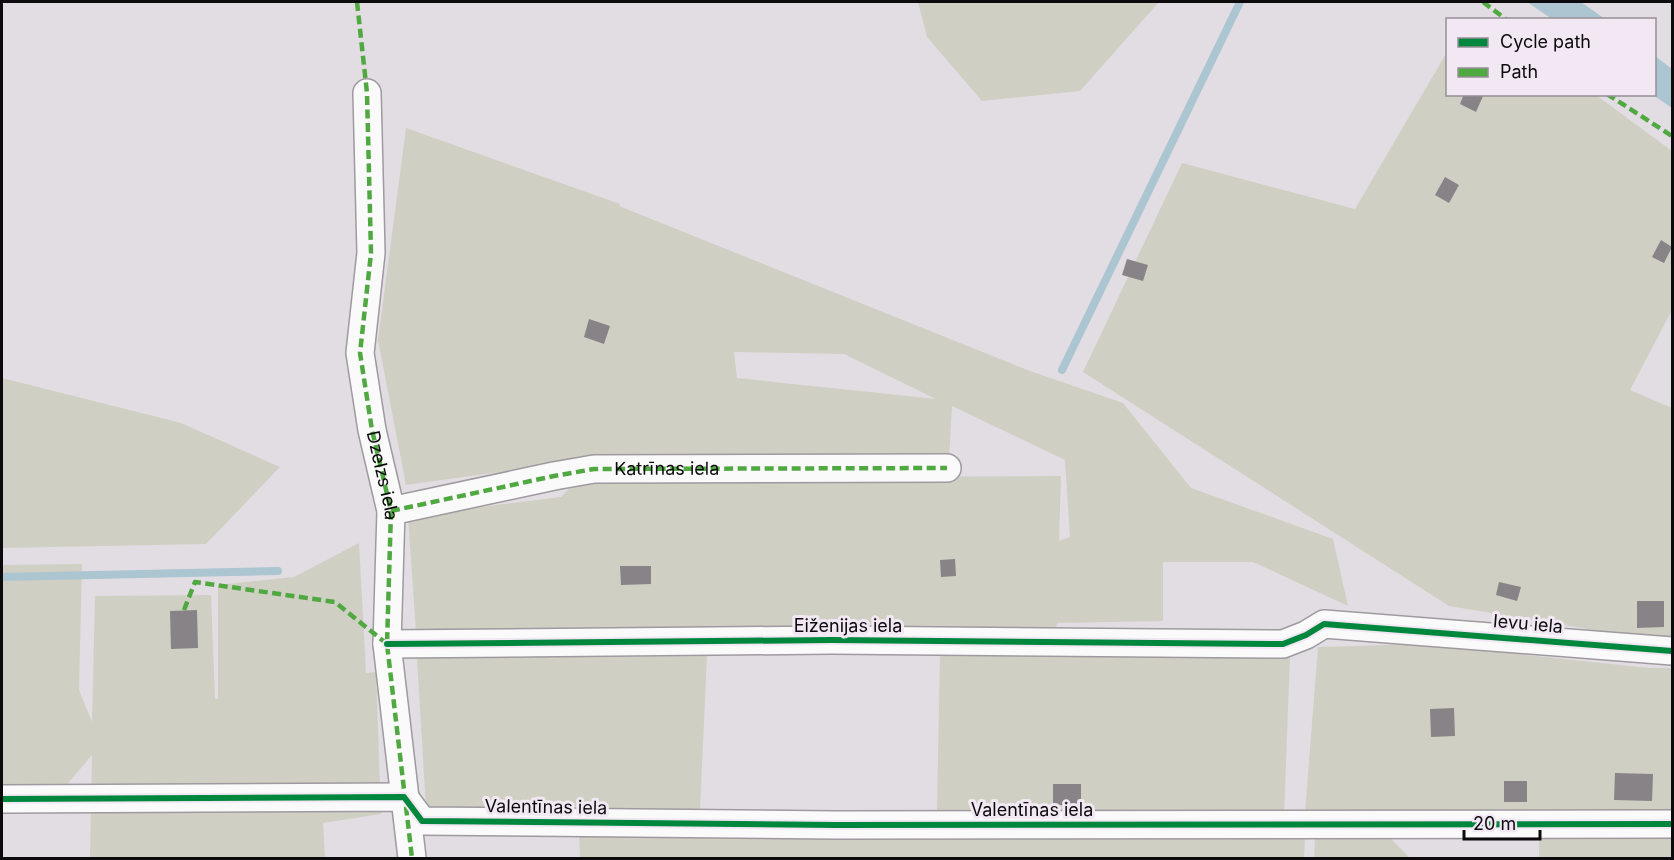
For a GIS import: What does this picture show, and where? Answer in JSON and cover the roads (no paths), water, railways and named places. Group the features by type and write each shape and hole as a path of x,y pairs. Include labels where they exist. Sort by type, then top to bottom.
{"street":[{"name":"Dzelzs iela","path":"367,93 371,253 360,353 372,429 391,511 387,644 412,858"},
{"name":"Katrīnas iela","path":"391,511 594,469 947,468"},
{"name":"Ievu iela","path":"1306,635 1324,624 1672,651"},
{"name":"Eiženijas iela","path":"387,644 820,640 1283,644 1306,635"},
{"path":"2,799 404,797"},
{"name":"Valentīnas iela","path":"404,797 422,821 836,825 1672,824"}],"water":[{"path":"1527,2 1581,2 1604,18 1551,18"},
{"path":"1656,57 1672,69 1672,108 1654,96"}],"waterway":[{"path":"1062,370 1240,2"},
{"path":"2,577 278,571"}]}
